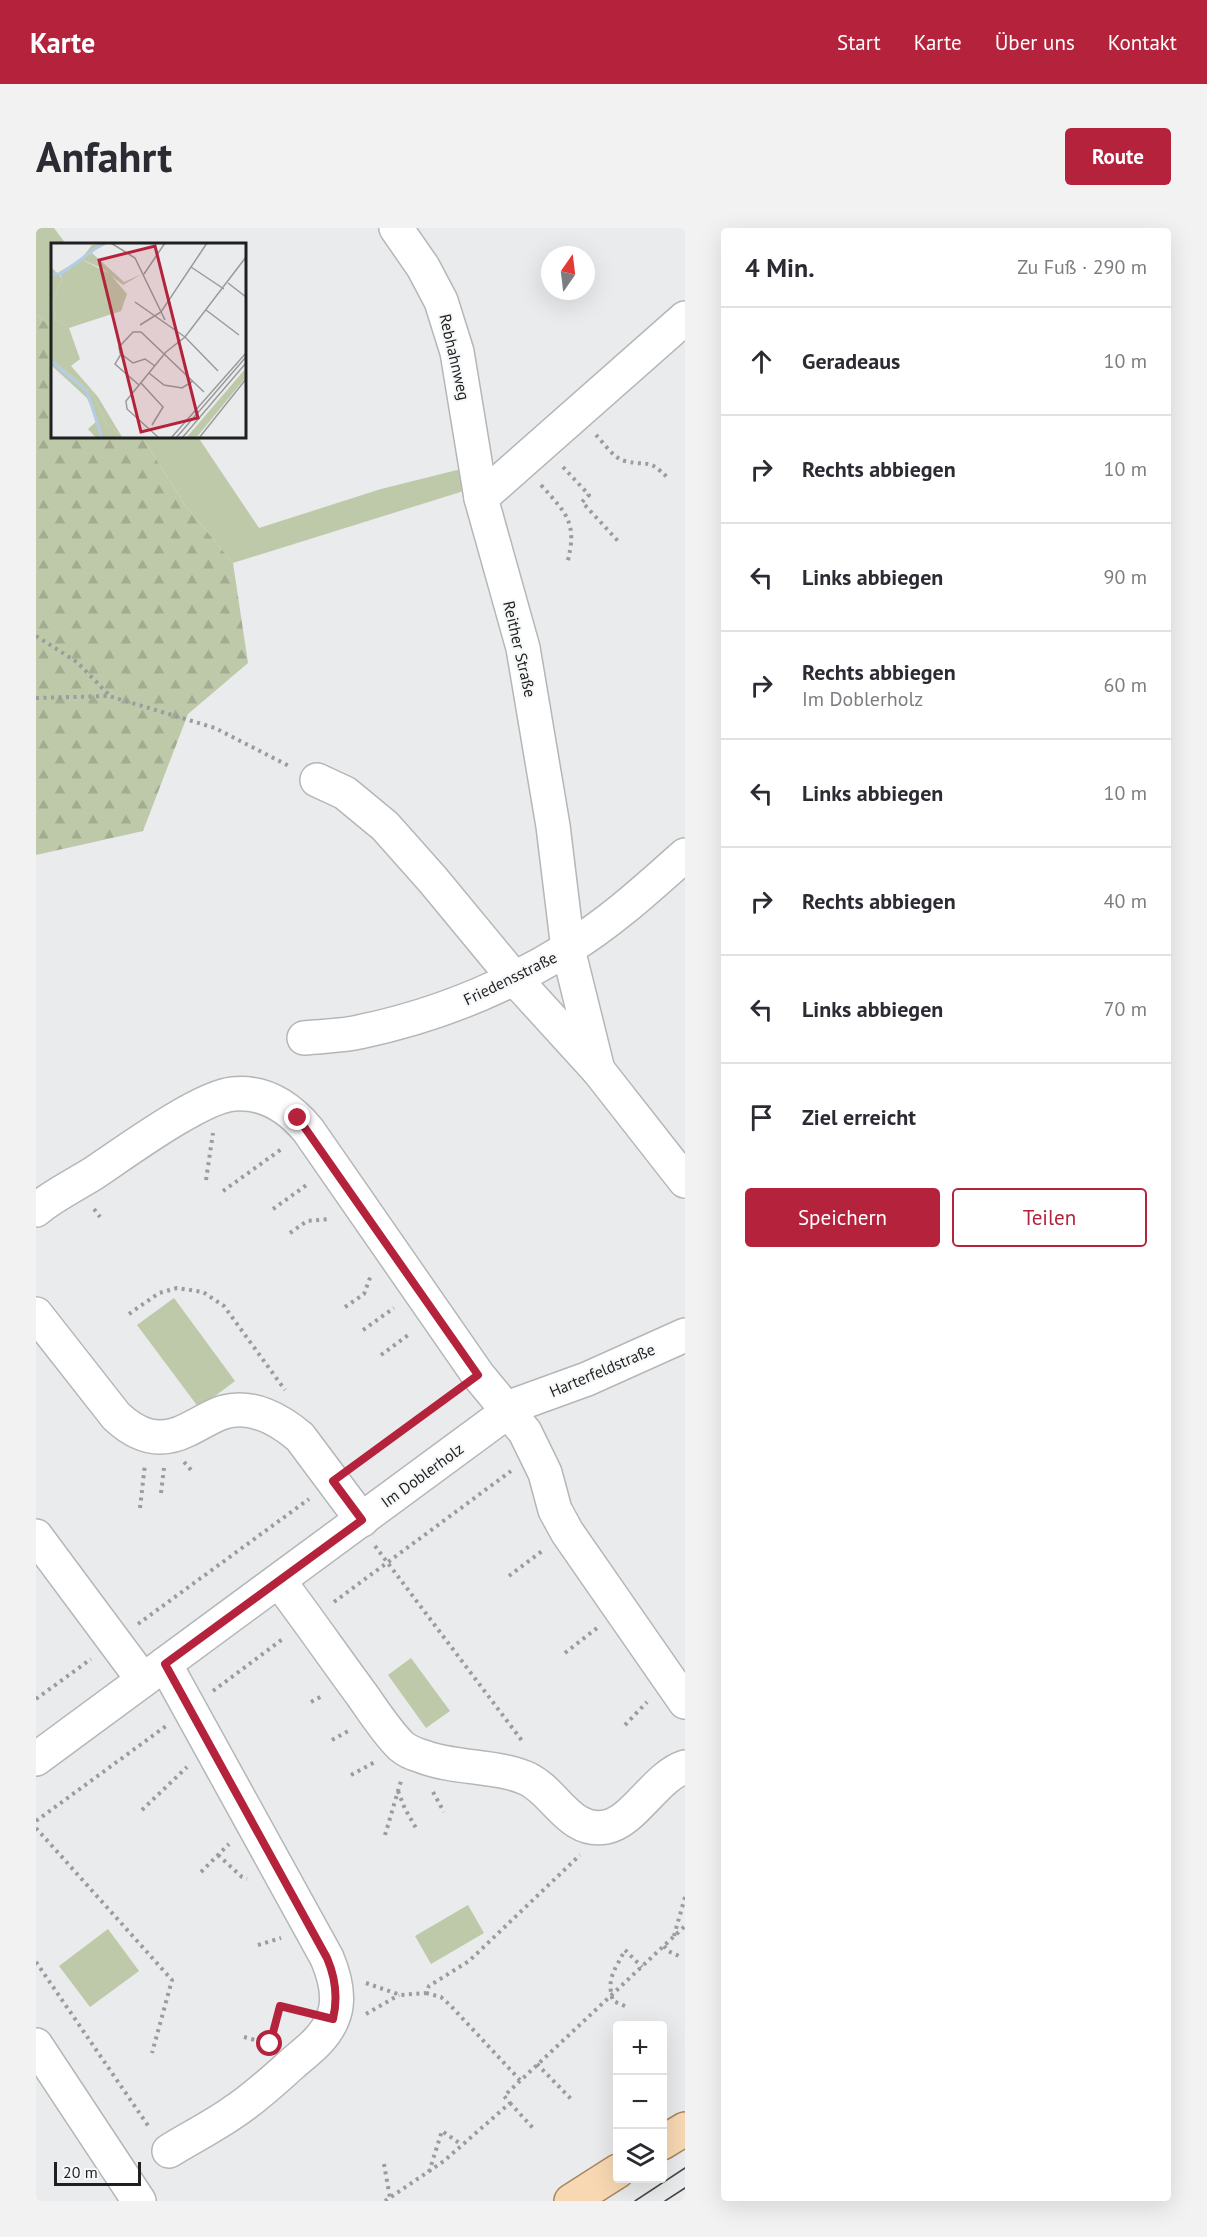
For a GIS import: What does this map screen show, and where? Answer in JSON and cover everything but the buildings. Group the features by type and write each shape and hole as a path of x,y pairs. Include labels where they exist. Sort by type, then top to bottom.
{"main road":[{"path":"667,2140 685,2128"},
{"path":"571,2201 613,2174"}],"street":[{"name":"Rebhahnweg","path":"396,228 423,267 441,301 457,352 481,498"},
{"path":"481,498 685,318"},
{"name":"Reither Straße","path":"481,498 523,648 553,826 568,949 598,1070"},
{"name":"Reither Straße","path":"317,780 345,793 385,826 514,978 598,1070 685,1181"},
{"name":"Friedensstraße","path":"304,1038 358,1033 442,1010 514,978 568,949 621,910 685,855"},
{"path":"36,1210 181,1117 218,1097 246,1094 264,1097 287,1108 308,1130 478,1375 513,1408 536,1453 555,1510 567,1532 685,1702"},
{"path":"36,1314 116,1416 128,1428 148,1436 168,1436 185,1432 226,1411 241,1410 273,1418 300,1437 360,1521"},
{"name":"Harterfeldstraße","path":"513,1408 587,1379 685,1335"},
{"name":"Im Doblerholz","path":"36,1759 513,1408"},
{"path":"36,1536 114,1642 154,1672 211,1748 327,1958 334,1976 333,2019 323,2036 256,2096 232,2114 169,2151"},
{"path":"36,1563 51,1568 68,1579"},
{"path":"279,1581 377,1715 402,1746 409,1751 436,1762 527,1779 542,1788 575,1821 597,1829 610,1827 623,1819 680,1765"},
{"path":"36,2045 139,2201"}],"path":[{"path":"588,404 604,422 592,432 617,457 625,461 649,463 669,479"},
{"path":"532,453 589,495 582,502 618,541"},
{"path":"532,453 564,511 572,539 567,564"},
{"path":"36,636 77,662 109,696"},
{"path":"36,698 109,696 215,728 317,780"},
{"path":"206,1180 218,1097"},
{"path":"223,1191 308,1130"},
{"path":"273,1209 287,1199"},
{"path":"290,1233 307,1221 326,1218 376,1229 368,1287 364,1294 345,1307"},
{"path":"129,1314 159,1293 177,1288 202,1292 224,1306 291,1398"},
{"path":"381,1355 436,1315"},
{"path":"363,1330 377,1320"},
{"path":"36,1699 478,1375"},
{"path":"140,1508 148,1436"},
{"path":"360,1521 523,1742"},
{"path":"509,1576 567,1532"},
{"path":"565,1653 621,1610"},
{"path":"332,1740 348,1731"},
{"path":"142,1810 201,1753 211,1748"},
{"path":"385,1835 409,1751"},
{"path":"398,1790 405,1809 416,1828"},
{"path":"201,1872 252,1824"},
{"path":"426,1993 429,1986 470,1961 610,1827"},
{"path":"36,1828 172,1980 152,2052"},
{"path":"674,1937 685,1897"},
{"path":"533,2127 504,2096 685,1926"},
{"path":"664,1946 668,1951 679,1956"},
{"path":"625,2006 613,2001 609,1987 613,1973 625,1950 642,1967"},
{"path":"327,1958 349,1974 400,1995 426,1993 441,1997 520,2080"},
{"path":"36,1962 144,2120 169,2151"},
{"path":"270,2044 280,2006 333,2019"},
{"path":"537,2064 573,2101"},
{"path":"385,2201 428,2173 510,2103"},
{"path":"428,2173 442,2131 462,2145"},
{"path":"384,2164 390,2198"}],"green space":[{"path":"36,228 54,228 65,243 51,243 51,326 36,315"},
{"path":"36,315 51,326 51,438 143,438 185,505 233,563 248,663 188,714 143,831 36,855"},
{"path":"143,438 199,438 259,528 381,489 465,468 467,490 233,563 185,505"},
{"path":"174,1298 235,1381 199,1408 137,1325"},
{"path":"411,1658 450,1711 426,1728 388,1675"},
{"path":"468,1905 484,1933 431,1964 415,1936"},
{"path":"108,1929 139,1971 90,2007 59,1966"}],"tram line":[{"path":"635,2201 685,2168"},
{"path":"665,2201 685,2188"}],"route":[{"path":"270,2044 280,2006 333,2019 336,1990 334,1976 327,1958 165,1664 362,1520 333,1481 478,1375 298,1118"}]}
